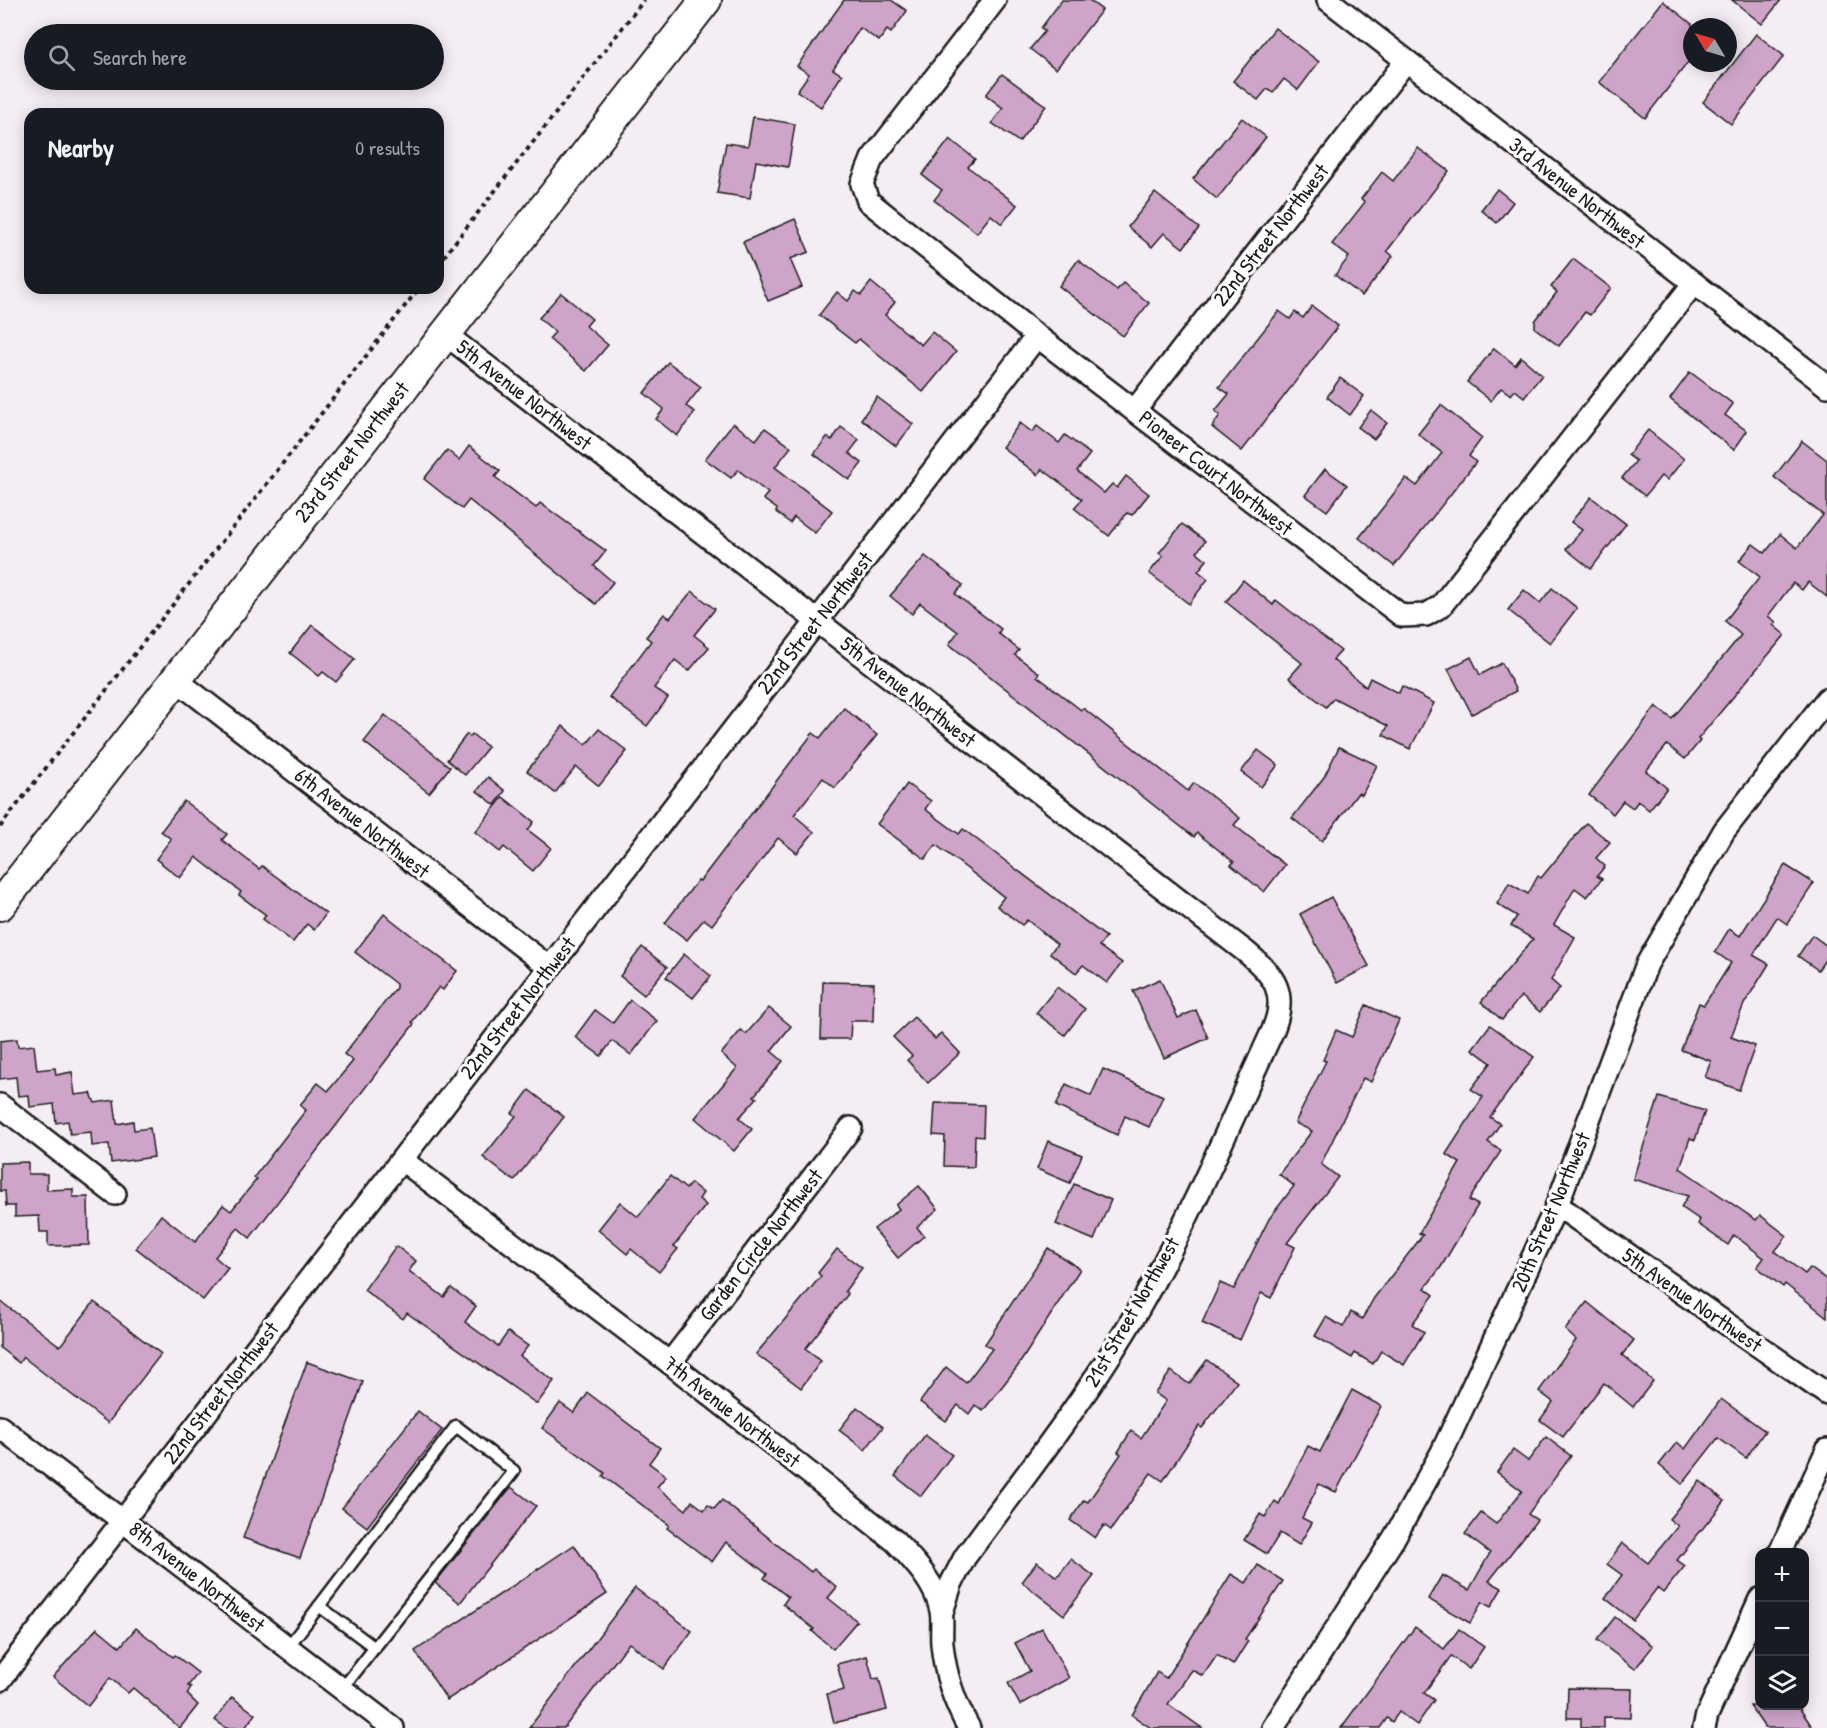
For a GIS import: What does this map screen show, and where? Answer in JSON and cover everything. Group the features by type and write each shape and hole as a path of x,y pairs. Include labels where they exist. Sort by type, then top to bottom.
{"street":[{"name":"23rd Street Northwest","path":"0,905 705,0"},
{"name":"Pioneer Court Northwest","path":"995,0 872,159 862,184 868,201 1037,336 1395,612 1410,617 1426,615 1434,612 1448,597 1694,283"},
{"name":"3rd Avenue Northwest","path":"1328,0 1827,386"},
{"name":"22nd Street Northwest","path":"1135,410 1406,61"},
{"name":"5th Avenue Northwest","path":"445,334 1246,952 1272,977 1279,991"},
{"name":"22nd Street Northwest","path":"0,1680 1037,336"},
{"name":"6th Avenue Northwest","path":"175,679 549,967"},
{"name":"20th Street Northwest","path":"1273,1728 1394,1538 1442,1452 1557,1205 1647,964 1724,831 1827,699"},
{"name":"21st Street Northwest","path":"942,1612 951,1584 965,1557 1095,1380 1139,1306 1173,1242 1274,1030 1279,1016 1279,991"},
{"path":"0,1105 115,1194"},
{"name":"Garden Circle Northwest","path":"670,1363 851,1128"},
{"name":"7th Avenue Northwest","path":"402,1160 670,1363 896,1541 926,1578 942,1612 944,1659 950,1688 969,1728"},
{"name":"5th Avenue Northwest","path":"1557,1205 1827,1394"},
{"name":"8th Avenue Northwest","path":"0,1427 393,1728"},
{"path":"1782,1548 1827,1450"},
{"path":"1704,1728 1707,1715 1759,1602"}],"lane":[{"path":"288,1647 456,1426 514,1471 342,1689"},
{"path":"319,1606 375,1648"}],"path":[{"path":"444,256 644,0"},
{"path":"0,827 414,294"}],"building":[{"path":"844,0 891,0 907,11 891,33 887,30 879,41 860,28 833,69 842,75 821,107 797,91 809,74 797,66"},
{"path":"1062,0 1089,0 1102,10 1056,69 1030,49 1045,31 1041,28"},
{"path":"1732,0 1781,0 1762,24"},
{"path":"1663,1 1684,18 1683,69 1645,118 1599,82"},
{"path":"1275,28 1319,62 1298,90 1284,79 1273,93 1267,89 1258,100 1233,81"},
{"path":"1756,34 1784,56 1731,124 1703,102 1726,72 1737,72 1737,58"},
{"path":"1002,74 1046,106 1019,142 992,123 1003,108 986,95"},
{"path":"753,117 795,124 788,167 756,161 750,198 717,193 726,143 748,146"},
{"path":"1242,118 1266,137 1217,199 1193,179"},
{"path":"950,139 975,159 968,167 1017,205 1002,224 991,215 977,233 934,200 942,190 922,175"},
{"path":"1418,148 1449,171 1387,251 1393,256 1362,296 1335,275 1349,257 1332,244 1365,202 1361,199 1382,172 1393,181"},
{"path":"1497,189 1513,202 1497,223 1481,210"},
{"path":"1155,193 1199,228 1183,248 1164,233 1152,247 1128,227"},
{"path":"795,219 809,252 790,259 802,287 768,301 743,242"},
{"path":"1573,259 1611,288 1590,315 1585,312 1559,346 1535,328 1535,321 1557,292 1551,287"},
{"path":"1078,260 1117,290 1123,283 1149,303 1123,336 1059,286"},
{"path":"871,282 895,302 885,315 921,345 932,332 956,352 923,392 859,339 855,343 819,315 837,292 848,301 855,291 861,295"},
{"path":"561,293 592,319 586,326 608,345 586,371 549,339 555,332 539,318"},
{"path":"1312,306 1338,326 1242,451 1212,427 1220,415 1215,411 1229,394 1219,387 1279,311 1290,319 1295,312 1303,318"},
{"path":"1494,348 1515,365 1521,357 1542,375 1524,397 1515,390 1511,395 1501,388 1491,401 1467,382"},
{"path":"668,362 701,387 686,406 695,412 677,436 656,419 664,409 644,393"},
{"path":"1690,372 1733,404 1725,415 1747,431 1734,450 1670,399"},
{"path":"1340,378 1364,396 1350,415 1327,397"},
{"path":"877,397 913,424 896,446 861,419"},
{"path":"1441,405 1482,438 1469,456 1476,462 1394,566 1359,538 1406,478 1417,486 1442,453 1418,434"},
{"path":"1371,410 1387,423 1374,439 1358,427"},
{"path":"733,423 756,440 765,428 791,447 775,467 832,511 815,533 794,517 790,523 776,512 777,509 763,499 768,493 738,470 731,478 705,459"},
{"path":"1020,423 1032,432 1037,426 1059,443 1065,435 1090,454 1077,471 1104,493 1112,484 1117,488 1126,476 1149,494 1132,515 1127,513 1109,536 1074,508 1082,499 1042,469 1038,475 1002,447"},
{"path":"841,427 859,440 849,453 862,463 849,480 814,454 827,437 832,440"},
{"path":"1648,430 1684,459 1667,480 1661,476 1645,496 1622,478 1636,461 1628,455"},
{"path":"1802,441 1827,460 1827,597 1808,582 1802,590 1793,583 1768,616 1776,622 1773,625 1785,635 1698,739 1700,741 1685,759 1667,745 1646,771 1667,788 1649,810 1638,801 1633,808 1623,801 1613,814 1589,795 1656,706 1672,719 1741,635 1725,621 1760,577 1739,561 1753,544 1765,553 1780,534 1797,548 1823,515 1774,477"},
{"path":"469,446 500,471 495,477 536,508 540,503 606,551 594,566 613,582 596,604 469,500 462,509 424,479 447,450 459,460"},
{"path":"1325,469 1347,485 1327,511 1305,495"},
{"path":"1591,497 1626,524 1591,569 1566,549 1582,530 1571,522"},
{"path":"1182,524 1205,541 1197,552 1207,560 1198,571 1208,579 1189,604 1149,573 1163,556 1159,553"},
{"path":"925,556 963,585 955,594 1001,629 998,633 1019,650 1015,655 1039,673 1037,676 1081,710 1083,708 1188,791 1194,783 1240,818 1234,825 1285,865 1264,892 1231,865 1234,862 1197,833 1194,837 949,644 958,632 920,603 912,614 890,596"},
{"path":"1243,580 1273,605 1276,600 1341,651 1333,660 1366,687 1370,678 1399,693 1402,686 1434,703 1410,749 1383,735 1388,726 1334,698 1326,707 1289,678 1302,663 1226,602"},
{"path":"1552,588 1577,608 1550,643 1508,610 1524,590 1540,603"},
{"path":"692,591 715,609 694,635 709,647 689,671 675,660 654,688 668,698 647,726 609,697 651,641 646,637 664,614 670,618"},
{"path":"312,625 355,659 336,682 323,672 319,676 290,653"},
{"path":"1471,657 1480,675 1502,663 1516,691 1472,714 1448,669"},
{"path":"844,708 877,735 835,788 823,778 794,815 814,832 797,853 778,838 712,925 704,919 687,940 665,923 698,880 700,881 813,733 820,738"},
{"path":"385,715 450,767 429,793 364,742"},
{"path":"563,726 586,745 599,729 627,751 599,786 576,767 555,793 527,771"},
{"path":"467,734 470,737 472,734 488,747 465,775 447,760"},
{"path":"1339,747 1377,765 1362,795 1358,793 1322,841 1292,818 1324,777"},
{"path":"1258,750 1278,765 1261,787 1241,772"},
{"path":"488,777 505,791 495,805 477,791"},
{"path":"907,784 931,801 925,809 959,834 963,829 1106,937 1099,946 1122,963 1107,983 1083,965 1076,973 1050,953 1057,944 1027,920 1022,925 997,906 1004,897 936,845 925,859 877,824"},
{"path":"503,797 534,822 528,830 551,848 533,871 504,847 500,852 475,832"},
{"path":"184,801 227,834 222,840 259,869 262,866 326,914 314,930 307,924 293,942 263,919 266,915 239,895 241,892 196,857 180,878 156,859 171,839 161,831"},
{"path":"1586,823 1610,842 1596,858 1605,866 1597,876 1602,879 1587,897 1575,888 1554,925 1575,937 1551,980 1560,988 1540,1012 1521,996 1502,1020 1481,1002 1533,939 1511,926 1517,916 1497,904 1509,883 1528,894 1538,876 1541,878"},
{"path":"1785,865 1814,883 1787,924 1777,917 1753,955 1769,964 1744,1004 1731,1037 1755,1046 1739,1090 1705,1077 1711,1061 1681,1050 1699,1003 1704,1005 1731,963 1715,952 1729,929 1740,936"},
{"path":"1331,897 1369,966 1337,983 1300,914"},
{"path":"384,914 457,971 443,990 439,987 412,1022 414,1024 250,1238 238,1228 215,1257 228,1268 203,1300 136,1248 161,1215 195,1242 223,1205 231,1211 257,1179 254,1177 306,1110 300,1105 318,1083 328,1091 353,1061 344,1054 396,988 396,984 355,952"},
{"path":"1812,935 1827,946 1827,957 1818,970 1798,956"},
{"path":"642,947 667,967 644,995 620,976"},
{"path":"684,954 711,976 693,998 666,977"},
{"path":"1160,979 1178,1018 1196,1010 1208,1038 1164,1058 1133,991"},
{"path":"823,982 874,983 873,1021 851,1021 850,1039 821,1039"},
{"path":"1057,987 1085,1009 1065,1035 1036,1013"},
{"path":"630,1000 657,1021 631,1055 612,1041 601,1056 575,1037 595,1010 613,1023"},
{"path":"1366,1005 1399,1020 1371,1082 1363,1078 1321,1164 1338,1177 1287,1243 1295,1247 1271,1298 1261,1293 1240,1340 1202,1323 1220,1283 1234,1289 1269,1219 1294,1186 1279,1174 1312,1131 1295,1123 1326,1061 1323,1060 1336,1030 1352,1037"},
{"path":"769,1008 791,1026 771,1051 783,1061 754,1096 757,1098 739,1118 752,1129 734,1151 695,1118 737,1068 721,1054 741,1030 746,1034"},
{"path":"914,1017 935,1039 941,1033 960,1053 928,1083 907,1060 912,1056 893,1037"},
{"path":"1490,1025 1534,1057 1490,1117 1500,1124 1488,1142 1501,1151 1469,1200 1478,1205 1441,1267 1425,1288 1434,1295 1412,1324 1424,1332 1404,1365 1381,1351 1373,1364 1355,1353 1352,1358 1315,1336 1326,1317 1343,1327 1351,1312 1362,1319 1374,1298 1423,1235 1419,1233 1460,1163 1446,1154 1483,1097 1471,1089 1491,1063 1472,1049"},
{"path":"17,1039 18,1047 34,1045 37,1070 55,1068 56,1075 72,1072 75,1095 91,1093 95,1103 114,1100 117,1124 133,1121 134,1130 150,1128 154,1157 111,1163 109,1144 92,1146 91,1132 70,1134 68,1121 56,1123 54,1104 30,1107 29,1095 18,1096 16,1077 0,1079 0,1041"},
{"path":"1103,1069 1163,1096 1149,1127 1125,1116 1117,1135 1056,1106 1066,1084 1091,1096"},
{"path":"529,1090 564,1117 514,1181 483,1157 516,1116 512,1113"},
{"path":"1659,1097 1705,1111 1695,1140 1690,1138 1680,1168 1756,1220 1760,1215 1787,1236 1775,1251 1805,1274 1810,1268 1827,1280 1827,1317 1785,1284 1783,1287 1757,1267 1764,1258 1734,1235 1728,1245 1698,1224 1700,1220 1681,1207 1688,1196 1633,1179"},
{"path":"935,1103 984,1105 983,1137 975,1136 974,1167 944,1166 945,1136 933,1135"},
{"path":"1048,1141 1082,1155 1070,1183 1037,1169"},
{"path":"28,1162 28,1174 47,1174 47,1190 73,1189 73,1197 88,1197 89,1245 48,1246 48,1232 40,1232 39,1216 15,1217 15,1206 6,1206 5,1191 0,1191 0,1163"},
{"path":"670,1176 686,1189 691,1183 703,1193 699,1199 706,1205 674,1246 678,1249 659,1272 631,1249 627,1254 598,1230 620,1202 638,1217"},
{"path":"1074,1184 1111,1200 1094,1240 1056,1224"},
{"path":"919,1186 938,1209 917,1227 924,1236 898,1258 874,1229 899,1209 896,1205"},
{"path":"396,1246 416,1261 409,1271 444,1297 451,1288 476,1306 465,1322 498,1346 508,1332 528,1346 520,1356 554,1381 537,1404 407,1313 403,1319 364,1290"},
{"path":"1048,1248 1080,1269 1018,1366 983,1411 975,1405 969,1414 958,1405 946,1421 920,1402 946,1367 966,1383 992,1349 985,1344"},
{"path":"837,1249 862,1268 845,1291 848,1294 805,1349 821,1361 801,1388 756,1354 821,1276 818,1273"},
{"path":"0,1301 60,1346 94,1302 161,1354 108,1423 23,1357 19,1363 0,1348"},
{"path":"1587,1302 1634,1340 1622,1355 1653,1381 1633,1407 1604,1383 1563,1437 1540,1420 1553,1402 1539,1391 1576,1340 1565,1330"},
{"path":"1207,1360 1237,1382 1202,1428 1199,1426 1163,1481 1151,1473 1111,1530 1104,1525 1095,1538 1070,1520 1084,1500 1088,1502 1121,1454 1118,1452 1131,1431 1141,1438 1166,1401 1155,1393 1171,1371 1189,1384"},
{"path":"307,1362 363,1382 300,1558 243,1538"},
{"path":"1352,1390 1381,1406 1336,1492 1319,1484 1302,1518 1312,1523 1299,1545 1280,1533 1267,1554 1244,1540 1260,1514 1265,1517 1275,1501 1279,1504 1308,1446 1320,1452"},
{"path":"588,1393 660,1448 649,1463 666,1476 657,1487 686,1510 692,1501 704,1510 708,1505 714,1509 722,1500 811,1572 814,1569 837,1587 828,1598 857,1621 833,1649 812,1631 814,1629 783,1604 788,1597 764,1578 767,1574 726,1542 712,1562 667,1528 669,1525 603,1476 605,1473 542,1428 560,1403 574,1413"},
{"path":"1721,1399 1765,1431 1746,1458 1718,1438 1682,1484 1659,1465 1677,1442 1685,1449"},
{"path":"857,1407 883,1427 865,1450 839,1430"},
{"path":"418,1411 442,1430 367,1527 342,1508"},
{"path":"925,1435 952,1455 921,1496 895,1476"},
{"path":"1546,1437 1571,1456 1528,1514 1537,1520 1489,1581 1502,1588 1491,1607 1482,1602 1470,1623 1428,1599 1442,1575 1469,1590 1490,1553 1465,1534 1481,1513 1496,1524 1522,1491 1497,1472 1513,1450 1528,1461"},
{"path":"1700,1481 1725,1501 1677,1560 1685,1566 1663,1593 1657,1588 1633,1620 1605,1598 1622,1575 1607,1564 1622,1543 1648,1563 1678,1526 1669,1519"},
{"path":"511,1487 536,1506 460,1603 435,1583"},
{"path":"574,1545 607,1594 447,1700 415,1651"},
{"path":"1071,1559 1094,1576 1064,1615 1022,1582 1037,1562 1057,1577"},
{"path":"1258,1565 1283,1581 1245,1639 1248,1641 1233,1665 1217,1655 1203,1676 1192,1670 1168,1704 1202,1728 1151,1728 1132,1715 1157,1672 1166,1678 1231,1574 1246,1583"},
{"path":"635,1588 692,1631 664,1669 629,1643 564,1728 529,1728"},
{"path":"1615,1617 1653,1646 1635,1669 1597,1640"},
{"path":"1415,1627 1444,1649 1459,1629 1484,1647 1469,1669 1451,1656 1424,1693 1434,1700 1417,1725 1399,1712 1392,1722 1387,1718 1380,1728 1341,1728"},
{"path":"97,1628 120,1647 136,1628 198,1673 188,1686 191,1687 187,1694 198,1705 180,1728 133,1688 128,1693 110,1678 88,1706 53,1677"},
{"path":"1042,1628 1069,1678 1020,1705 1008,1683 1030,1671 1015,1643"},
{"path":"867,1656 873,1679 879,1678 887,1710 834,1723 827,1694 844,1690 837,1664"},
{"path":"1568,1688 1632,1689 1631,1718 1604,1717 1604,1728 1581,1728 1581,1718 1567,1718"},
{"path":"232,1697 255,1714 245,1728 226,1728 215,1720"},
{"path":"1750,1706 1755,1706 1755,1710 1801,1710 1813,1728 1765,1728"}]}
